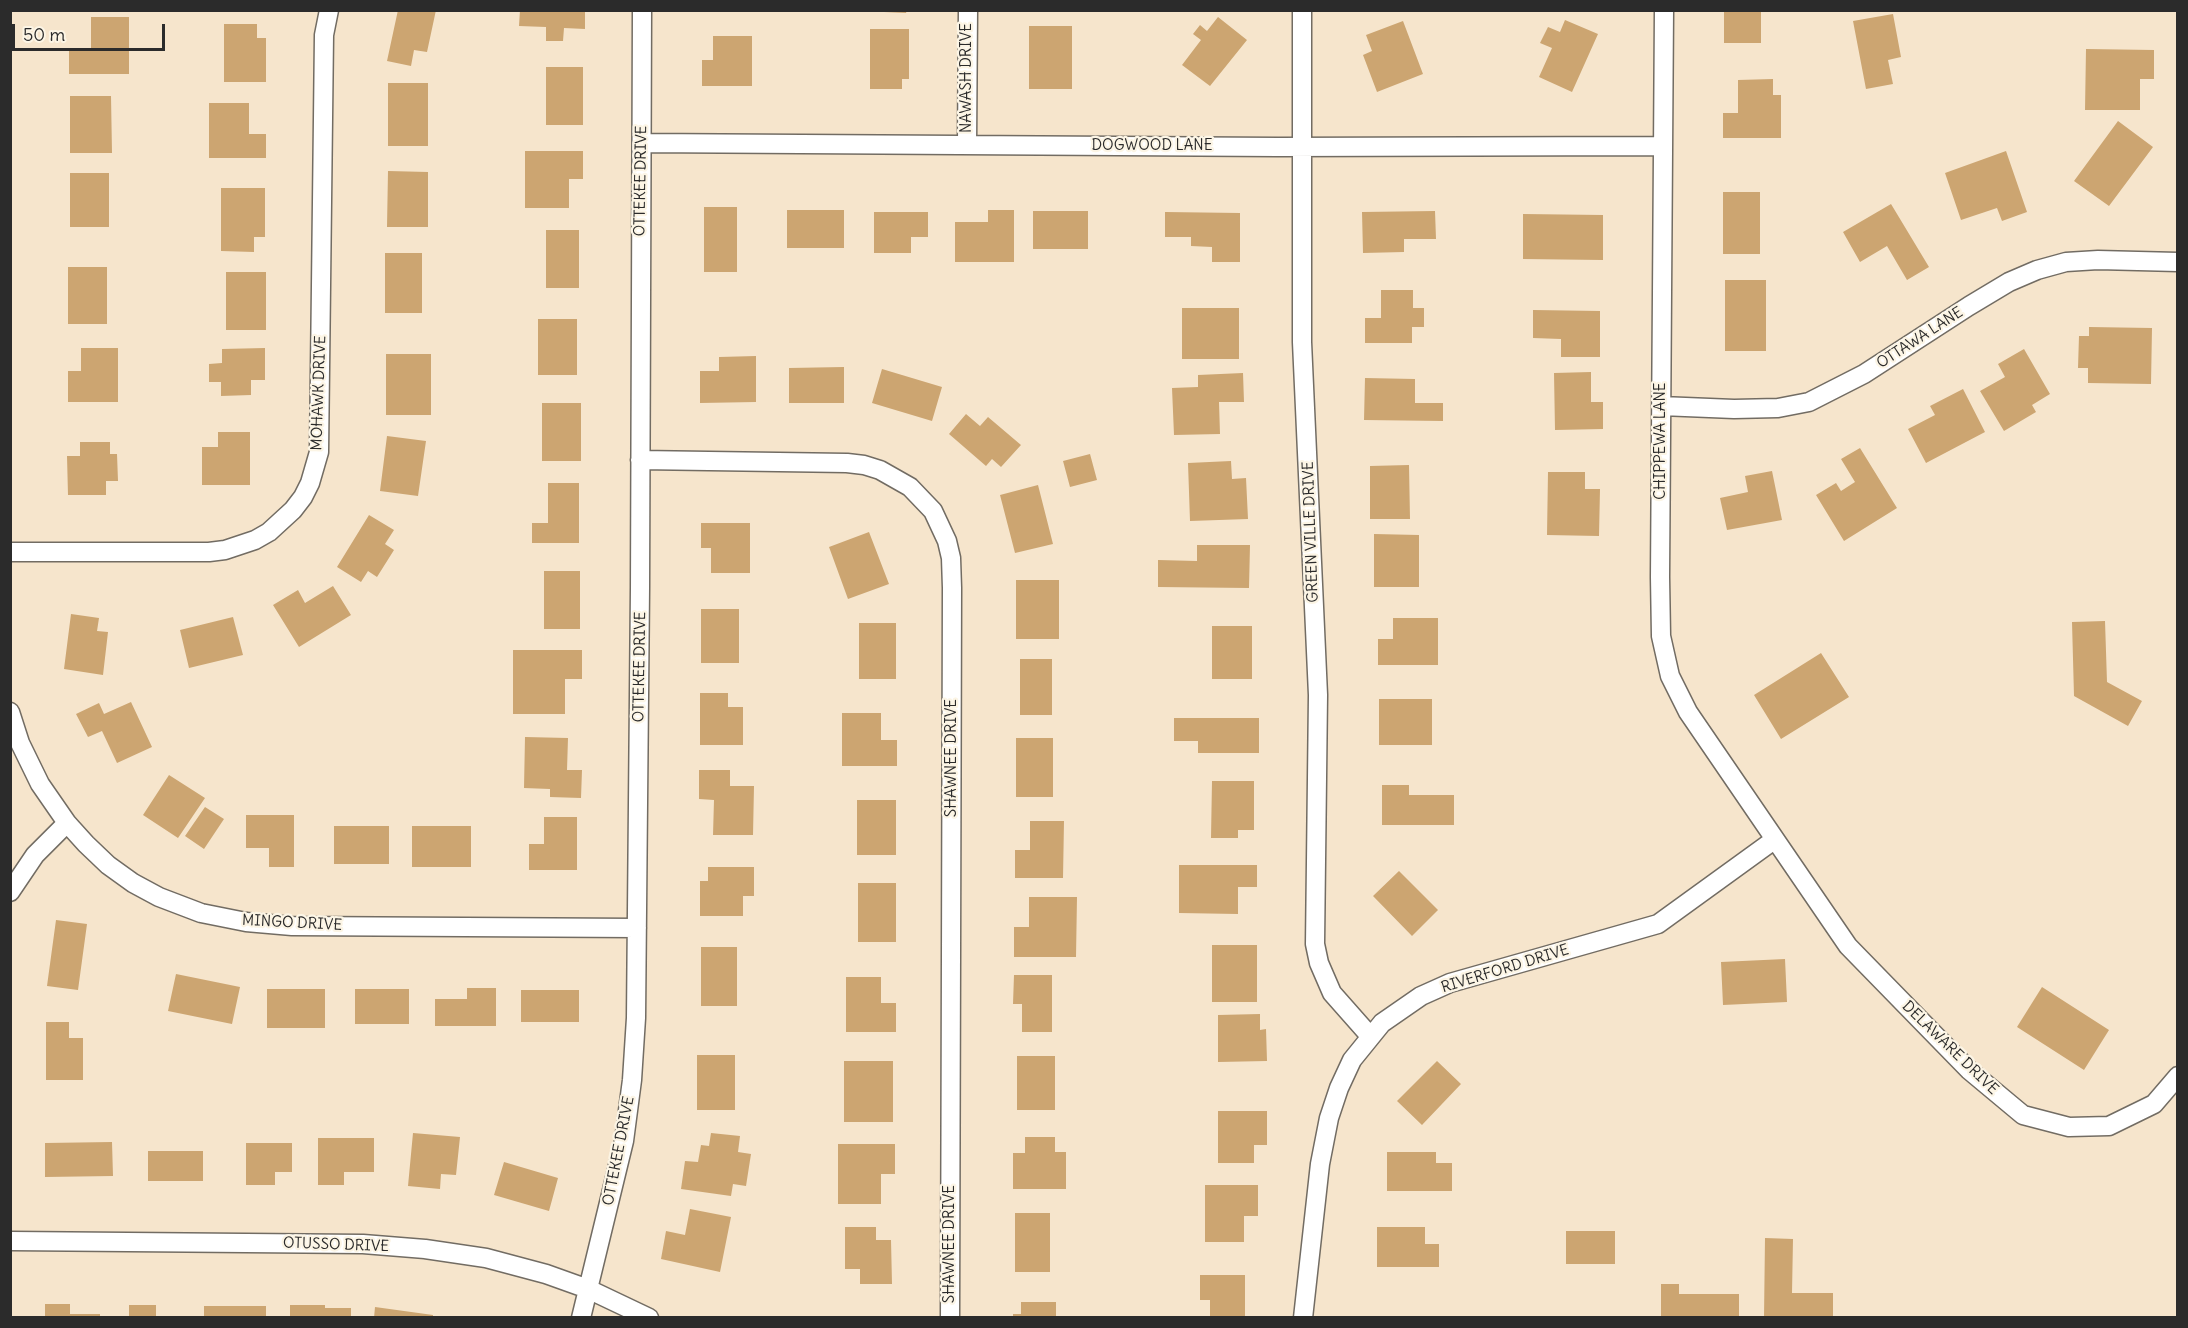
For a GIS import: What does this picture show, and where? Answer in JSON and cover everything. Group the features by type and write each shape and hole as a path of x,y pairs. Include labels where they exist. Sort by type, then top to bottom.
{"street":[{"name":"MOHAWK DRIVE","path":"10,552 209,552 225,550 241,546 269,532 293,510 303,497 310,483 319,452 324,35 329,10"},
{"name":"OTTEKEE DRIVE","path":"581,1317 624,1141 632,1080 636,1018 642,10"},
{"name":"NAWASH DRIVE","path":"967,145 968,10"},
{"name":"GREEN VILLE DRIVE","path":"1302,10 1302,342 1317,695 1316,944 1319,963 1332,993 1370,1036"},
{"name":"CHIPPEWA LANE","path":"1664,10 1661,636 1670,676 1688,712 1730,770 1774,840"},
{"name":"DOGWOOD LANE","path":"642,143 1301,147 1662,146"},
{"name":"OTTAWA LANE","path":"1661,406 1778,408 1809,402 1864,374 2009,282 2037,270 2066,262 2178,262"},
{"name":"SHAWNEE DRIVE","path":"640,460 864,465 880,470 909,487 933,511 947,541 951,558 952,588 950,1317"},
{"name":"MINGO DRIVE","path":"10,712 20,742 40,784 66,823 101,858 133,883 159,897 201,913 246,922 292,926 637,928"},
{"path":"10,891 35,855 66,823"},
{"name":"RIVERFORD DRIVE","path":"1302,1317 1320,1164 1329,1118 1339,1088 1353,1060 1370,1036 1394,1013 1421,996 1450,983 1658,924 1774,840"},
{"name":"DELAWARE DRIVE","path":"1774,840 1848,946 1969,1070 2023,1115 2069,1127 2109,1126 2154,1104 2178,1076"},
{"name":"OTUSSO DRIVE","path":"10,1241 363,1244 425,1249 486,1258 546,1274 588,1289 650,1317"}],"building":[{"path":"398,10 436,10 427,52 414,50 411,66 387,61"},
{"path":"520,10 585,10 585,29 564,28 563,41 546,41 546,27 519,26"},
{"path":"884,10 907,10 906,13 884,12"},
{"path":"1724,10 1761,10 1761,43 1724,43"},
{"path":"1893,14 1901,57 1888,60 1893,84 1866,89 1853,21"},
{"path":"91,17 129,17 129,74 69,74 69,48 91,48"},
{"path":"1218,17 1247,40 1210,86 1182,65 1201,40 1193,34 1200,25 1207,31"},
{"path":"1565,20 1598,34 1572,92 1539,77 1552,48 1540,43 1548,27 1560,32"},
{"path":"1403,21 1423,74 1377,92 1363,55 1372,51 1366,35"},
{"path":"224,24 257,24 257,38 266,38 266,82 224,82"},
{"path":"1029,26 1072,26 1072,89 1029,89"},
{"path":"870,29 909,29 909,79 902,79 902,89 870,89"},
{"path":"713,36 752,36 752,86 702,86 702,60 713,60"},
{"path":"2086,49 2154,50 2154,79 2140,79 2140,110 2085,110"},
{"path":"546,67 583,67 583,125 546,125"},
{"path":"1773,79 1773,95 1781,95 1781,138 1723,138 1723,113 1738,113 1738,80"},
{"path":"388,83 428,83 428,146 388,146"},
{"path":"70,96 111,96 112,153 70,153"},
{"path":"209,103 249,103 249,134 266,134 266,158 209,158"},
{"path":"2118,121 2153,147 2109,206 2074,181"},
{"path":"525,151 583,151 583,179 569,179 569,208 525,208"},
{"path":"2006,151 2027,212 2002,221 1997,208 1961,220 1945,173"},
{"path":"388,171 428,172 428,227 387,227"},
{"path":"70,173 109,173 109,227 70,227"},
{"path":"221,188 265,188 265,237 254,237 254,252 221,251"},
{"path":"1723,192 1760,192 1760,254 1723,254"},
{"path":"1891,204 1929,267 1907,280 1887,246 1860,262 1843,232"},
{"path":"704,207 737,207 737,272 704,272"},
{"path":"787,210 844,210 844,248 787,248"},
{"path":"988,210 1014,210 1014,262 955,262 955,222 988,222"},
{"path":"1033,211 1088,211 1088,249 1033,249"},
{"path":"1435,211 1436,239 1404,239 1404,252 1363,253 1362,212"},
{"path":"874,212 928,212 928,237 911,237 911,253 874,253"},
{"path":"1165,212 1240,213 1240,262 1212,262 1212,247 1191,246 1191,237 1165,237"},
{"path":"1523,214 1603,215 1603,260 1523,259"},
{"path":"546,230 579,230 579,288 546,288"},
{"path":"385,253 422,253 422,313 385,313"},
{"path":"68,267 107,267 107,324 68,324"},
{"path":"226,272 266,272 266,330 226,330"},
{"path":"1725,280 1766,280 1766,351 1725,351"},
{"path":"1381,290 1413,290 1413,308 1424,308 1424,327 1412,327 1412,343 1365,343 1365,318 1381,318"},
{"path":"1182,308 1239,308 1239,359 1182,359"},
{"path":"1533,310 1600,311 1600,357 1561,357 1561,339 1533,338"},
{"path":"538,319 577,319 577,375 538,375"},
{"path":"2089,327 2152,328 2151,384 2088,383 2088,368 2078,368 2079,336 2089,336"},
{"path":"81,348 118,348 118,402 68,402 68,371 81,371"},
{"path":"265,348 265,380 251,380 251,395 221,396 221,382 209,382 209,364 222,363 222,349"},
{"path":"2024,349 2050,394 2032,405 2036,412 2004,431 1980,391 2005,377 1998,364"},
{"path":"386,354 431,354 431,415 386,415"},
{"path":"756,356 756,402 700,403 700,371 719,371 719,357"},
{"path":"844,367 844,403 789,403 789,368"},
{"path":"882,369 942,387 932,421 872,403"},
{"path":"1591,372 1591,402 1603,402 1603,429 1555,430 1554,373"},
{"path":"1243,373 1244,402 1219,402 1220,434 1174,435 1172,388 1198,387 1198,375"},
{"path":"1365,378 1415,379 1415,403 1443,403 1443,421 1364,420"},
{"path":"1963,389 1985,432 1926,463 1908,429 1935,415 1930,406"},
{"path":"542,403 581,403 581,461 542,461"},
{"path":"966,414 980,426 988,417 1021,445 1001,467 992,459 986,466 949,434"},
{"path":"218,432 250,432 250,485 202,485 202,447 218,447"},
{"path":"387,436 426,441 418,496 380,491"},
{"path":"80,442 110,442 110,454 117,454 118,481 106,481 106,495 68,495 67,456 80,456"},
{"path":"1860,448 1897,508 1844,541 1816,495 1836,483 1841,491 1855,482 1841,459"},
{"path":"1090,454 1097,480 1070,487 1063,461"},
{"path":"1231,461 1232,479 1246,478 1248,519 1190,521 1188,463"},
{"path":"1409,465 1410,519 1370,519 1370,466"},
{"path":"1772,471 1782,520 1727,530 1720,498 1748,492 1745,476"},
{"path":"1548,472 1585,472 1585,489 1600,489 1599,536 1547,535"},
{"path":"548,483 579,483 579,543 532,543 532,523 548,523"},
{"path":"1038,485 1053,544 1015,553 1000,495"},
{"path":"369,515 394,530 385,544 394,550 377,577 368,571 361,582 337,567"},
{"path":"701,523 750,523 750,573 711,573 711,548 701,548"},
{"path":"869,532 889,584 848,599 829,547"},
{"path":"1374,534 1419,535 1419,587 1374,587"},
{"path":"1197,545 1250,545 1249,588 1158,587 1158,560 1197,561"},
{"path":"544,571 580,571 580,629 544,629"},
{"path":"1016,580 1059,580 1059,639 1016,639"},
{"path":"333,586 351,615 299,647 273,605 298,590 305,603"},
{"path":"701,609 739,609 739,663 701,663"},
{"path":"71,614 99,618 97,631 108,632 103,675 64,669"},
{"path":"233,617 243,655 189,668 180,630"},
{"path":"1393,618 1438,618 1438,665 1378,665 1378,639 1393,639"},
{"path":"2105,621 2107,682 2142,701 2128,726 2074,696 2072,622"},
{"path":"859,623 896,623 896,679 859,679"},
{"path":"1212,626 1252,626 1252,679 1212,679"},
{"path":"513,650 582,650 582,679 565,679 565,714 513,714"},
{"path":"1821,653 1849,697 1781,739 1754,695"},
{"path":"1020,659 1052,659 1052,715 1020,715"},
{"path":"700,693 728,693 728,707 743,707 743,745 700,745"},
{"path":"1379,699 1432,699 1432,745 1379,745"},
{"path":"131,702 152,747 117,763 102,731 88,737 76,714 99,703 104,714"},
{"path":"842,713 881,713 881,740 897,740 897,766 842,766"},
{"path":"1174,718 1259,718 1259,753 1198,753 1198,741 1174,741"},
{"path":"525,737 568,738 567,770 582,770 581,798 550,797 550,789 524,788"},
{"path":"1016,738 1053,738 1053,797 1016,797"},
{"path":"699,770 730,770 730,786 754,786 753,835 713,835 714,800 699,799"},
{"path":"169,775 205,798 178,838 143,815"},
{"path":"1212,781 1254,781 1254,830 1238,830 1238,838 1211,838"},
{"path":"1382,785 1409,785 1409,795 1454,795 1454,825 1382,825"},
{"path":"857,800 896,800 896,855 857,855"},
{"path":"205,807 224,819 204,849 185,836"},
{"path":"246,815 294,815 294,867 269,867 269,848 246,848"},
{"path":"544,817 577,817 577,870 529,870 529,844 544,844"},
{"path":"1030,821 1064,821 1063,878 1015,878 1015,850 1030,850"},
{"path":"334,826 389,826 389,864 334,864"},
{"path":"412,826 471,826 471,867 412,867"},
{"path":"1179,865 1257,865 1257,887 1238,887 1238,914 1179,913"},
{"path":"708,867 754,867 754,896 743,896 743,916 700,916 700,881 708,881"},
{"path":"1399,871 1438,910 1412,936 1373,896"},
{"path":"858,883 896,883 896,942 858,942"},
{"path":"1029,897 1077,897 1076,957 1014,957 1014,927 1029,927"},
{"path":"56,920 87,924 78,990 47,986"},
{"path":"1212,945 1257,945 1257,1002 1212,1002"},
{"path":"701,947 737,947 737,1006 701,1006"},
{"path":"1785,959 1787,1002 1723,1005 1721,962"},
{"path":"176,974 240,987 232,1024 168,1011"},
{"path":"1014,975 1052,975 1052,1032 1022,1032 1022,1004 1013,1004"},
{"path":"846,977 881,977 881,1003 896,1003 896,1032 846,1032"},
{"path":"2042,987 2109,1030 2084,1070 2017,1027"},
{"path":"467,988 496,988 496,1026 435,1026 435,999 467,999"},
{"path":"267,989 325,989 325,1028 267,1028"},
{"path":"355,989 409,989 409,1024 355,1024"},
{"path":"521,990 579,990 579,1022 521,1022"},
{"path":"1260,1014 1260,1030 1266,1029 1267,1061 1218,1062 1218,1015"},
{"path":"46,1022 69,1022 69,1038 83,1038 83,1080 46,1080"},
{"path":"697,1055 735,1055 735,1110 697,1110"},
{"path":"1017,1056 1055,1056 1055,1110 1017,1110"},
{"path":"844,1061 893,1061 893,1122 844,1122"},
{"path":"1437,1061 1461,1084 1422,1125 1397,1101"},
{"path":"1218,1111 1267,1111 1267,1145 1254,1145 1254,1163 1218,1163"},
{"path":"413,1133 460,1137 456,1175 441,1174 440,1189 408,1186"},
{"path":"711,1133 740,1136 738,1152 751,1154 746,1186 733,1184 731,1196 681,1189 685,1161 698,1162 701,1145 709,1146"},
{"path":"1025,1137 1055,1137 1055,1152 1066,1152 1066,1189 1013,1189 1013,1153 1025,1153"},
{"path":"318,1138 374,1138 374,1172 344,1172 344,1185 318,1185"},
{"path":"112,1142 113,1176 45,1177 45,1143"},
{"path":"246,1143 292,1143 292,1172 275,1172 275,1185 246,1185"},
{"path":"838,1144 895,1144 895,1174 881,1174 881,1204 838,1204"},
{"path":"148,1151 203,1151 203,1181 148,1181"},
{"path":"1387,1152 1436,1152 1436,1163 1452,1163 1452,1191 1387,1191"},
{"path":"504,1162 558,1178 549,1211 494,1195"},
{"path":"1205,1185 1258,1185 1258,1216 1244,1216 1244,1242 1205,1242"},
{"path":"690,1209 731,1217 720,1272 661,1259 666,1231 685,1235"},
{"path":"1015,1213 1050,1213 1050,1272 1015,1272"},
{"path":"845,1227 876,1227 876,1240 891,1240 892,1284 860,1284 860,1269 845,1269"},
{"path":"1377,1227 1425,1227 1425,1244 1439,1244 1439,1267 1377,1267"},
{"path":"1566,1231 1615,1231 1615,1264 1566,1264"},
{"path":"1765,1238 1793,1239 1792,1293 1833,1293 1833,1318 1764,1318"},
{"path":"1200,1275 1245,1275 1245,1318 1210,1318 1210,1300 1200,1300"},
{"path":"1661,1284 1679,1284 1679,1294 1739,1294 1739,1318 1661,1318"},
{"path":"1021,1302 1056,1302 1056,1318 1013,1318 1013,1314 1021,1314"},
{"path":"45,1304 70,1304 70,1314 100,1314 100,1318 45,1318"},
{"path":"129,1305 156,1305 156,1318 129,1318"},
{"path":"290,1305 351,1308 351,1318 290,1318"},
{"path":"204,1306 266,1306 266,1318 204,1318"},
{"path":"375,1307 433,1315 433,1318 374,1318"}]}
